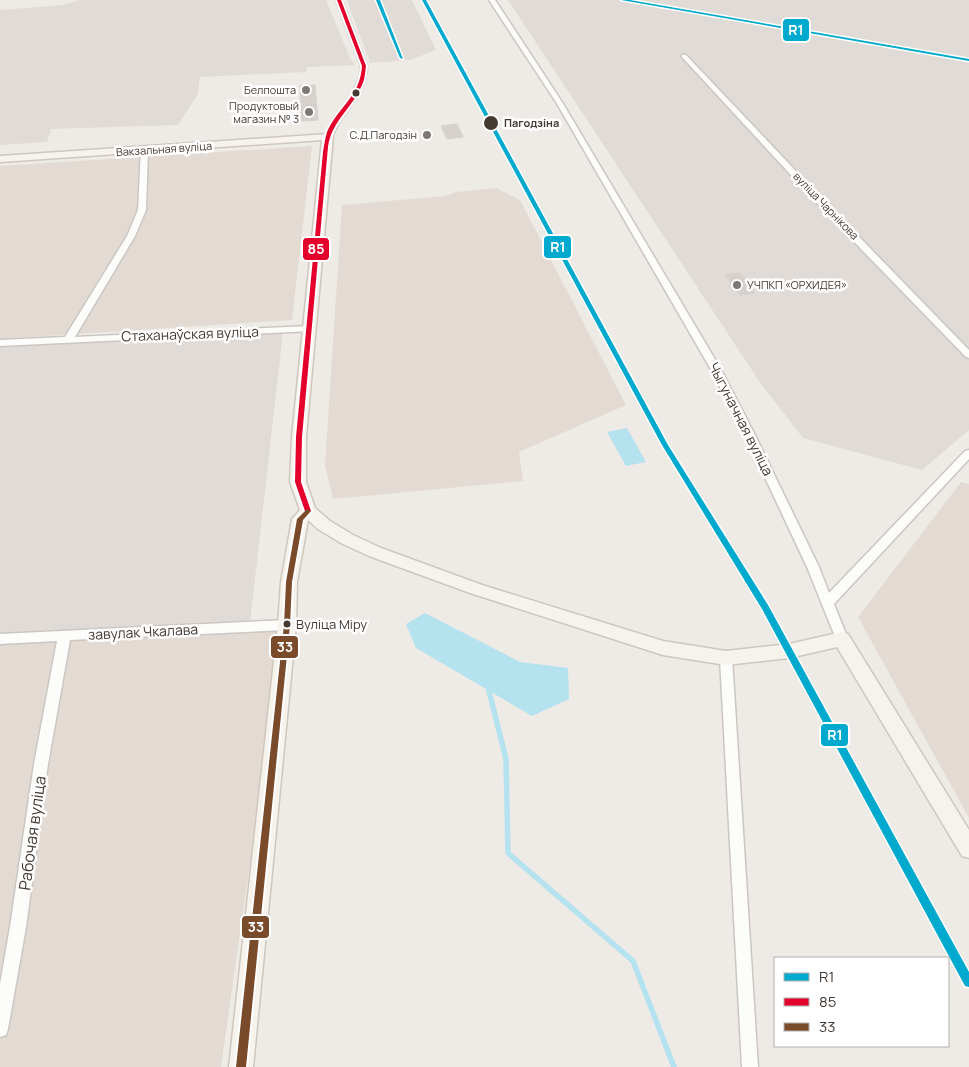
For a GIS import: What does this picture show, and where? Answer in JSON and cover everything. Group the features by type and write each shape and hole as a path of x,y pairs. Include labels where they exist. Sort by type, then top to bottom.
{"main road":[{"name":"Вакзальная вуліца","path":"0,159 144,151 328,137"}],"street":[{"path":"339,0 364,66 365,74 362,84 328,137 323,172 299,437 298,482 308,511 339,534 375,552 476,590 663,648 726,658 795,650 842,639"},
{"name":"Чыгуначная вуліца","path":"492,0 559,102 648,250 714,366 755,445 813,567 842,639 969,849"},
{"name":"вуліца Чарнікова","path":"684,56 823,205 969,355"},
{"path":"69,339 131,236 142,210 144,151"},
{"name":"Стаханаўская вуліца","path":"0,343 310,328"},
{"path":"827,603 969,453"},
{"path":"240,1067 287,625 289,582 300,519 308,511"},
{"name":"завулак Чкалава","path":"0,639 287,625"},
{"name":"Рабочая вуліца","path":"0,1029 18,927 41,764 64,637"},
{"path":"726,658 750,1067"}],"shaded area":[{"path":"79,0 326,0 350,58 355,65 307,67 306,72 200,77 198,94 178,125 51,129 47,142 0,145 0,10 63,5"},
{"path":"347,0 412,0 436,50 410,60 370,63"},
{"path":"508,0 969,0 969,430 922,470 803,438 761,384"},
{"path":"312,146 292,320 0,339 0,166"},
{"path":"496,188 520,200 626,405 519,452 523,481 333,499 325,465 342,205 446,196 456,192"},
{"path":"283,332 250,623 0,635 0,347"},
{"path":"961,482 969,484 969,818 858,617"},
{"path":"283,630 221,1067 0,1067 0,639"}],"water":[{"path":"627,428 646,462 626,466 607,432"},
{"path":"425,613 520,662 568,668 569,699 532,716 416,648 406,624"}],"building":[{"path":"315,85 318,120 301,121 300,86"},
{"path":"457,124 463,137 447,139 441,126"},
{"name":"УЧПКП «ОРХИДЕЯ»","path":"740,273 754,293 740,295 725,275"}],"waterway":[{"path":"488,687 506,759 508,853 633,961 674,1067"}],"transit line":[{"name":"85","path":"308,511 298,482 299,437 326,147 333,125 361,85 364,66 339,0"},
{"name":"R1","path":"378,0 402,58"},
{"name":"R1","path":"424,0 665,445 765,607 969,982"},
{"name":"R1","path":"623,0 969,60"},
{"name":"33","path":"241,1067 287,625 289,582 300,519 308,511"}],"place":[{"name":"Белпошта","path":"306,90"},
{"name":"Продуктовый магазин № 3","path":"309,112"},
{"name":"Пагодзіна","path":"491,123"},
{"name":"С.Д.Пагодзін","path":"427,135"},
{"name":"УЧПКП «ОРХИДЕЯ»","path":"737,285"},
{"name":"Вуліца Міру","path":"287,624"}]}
